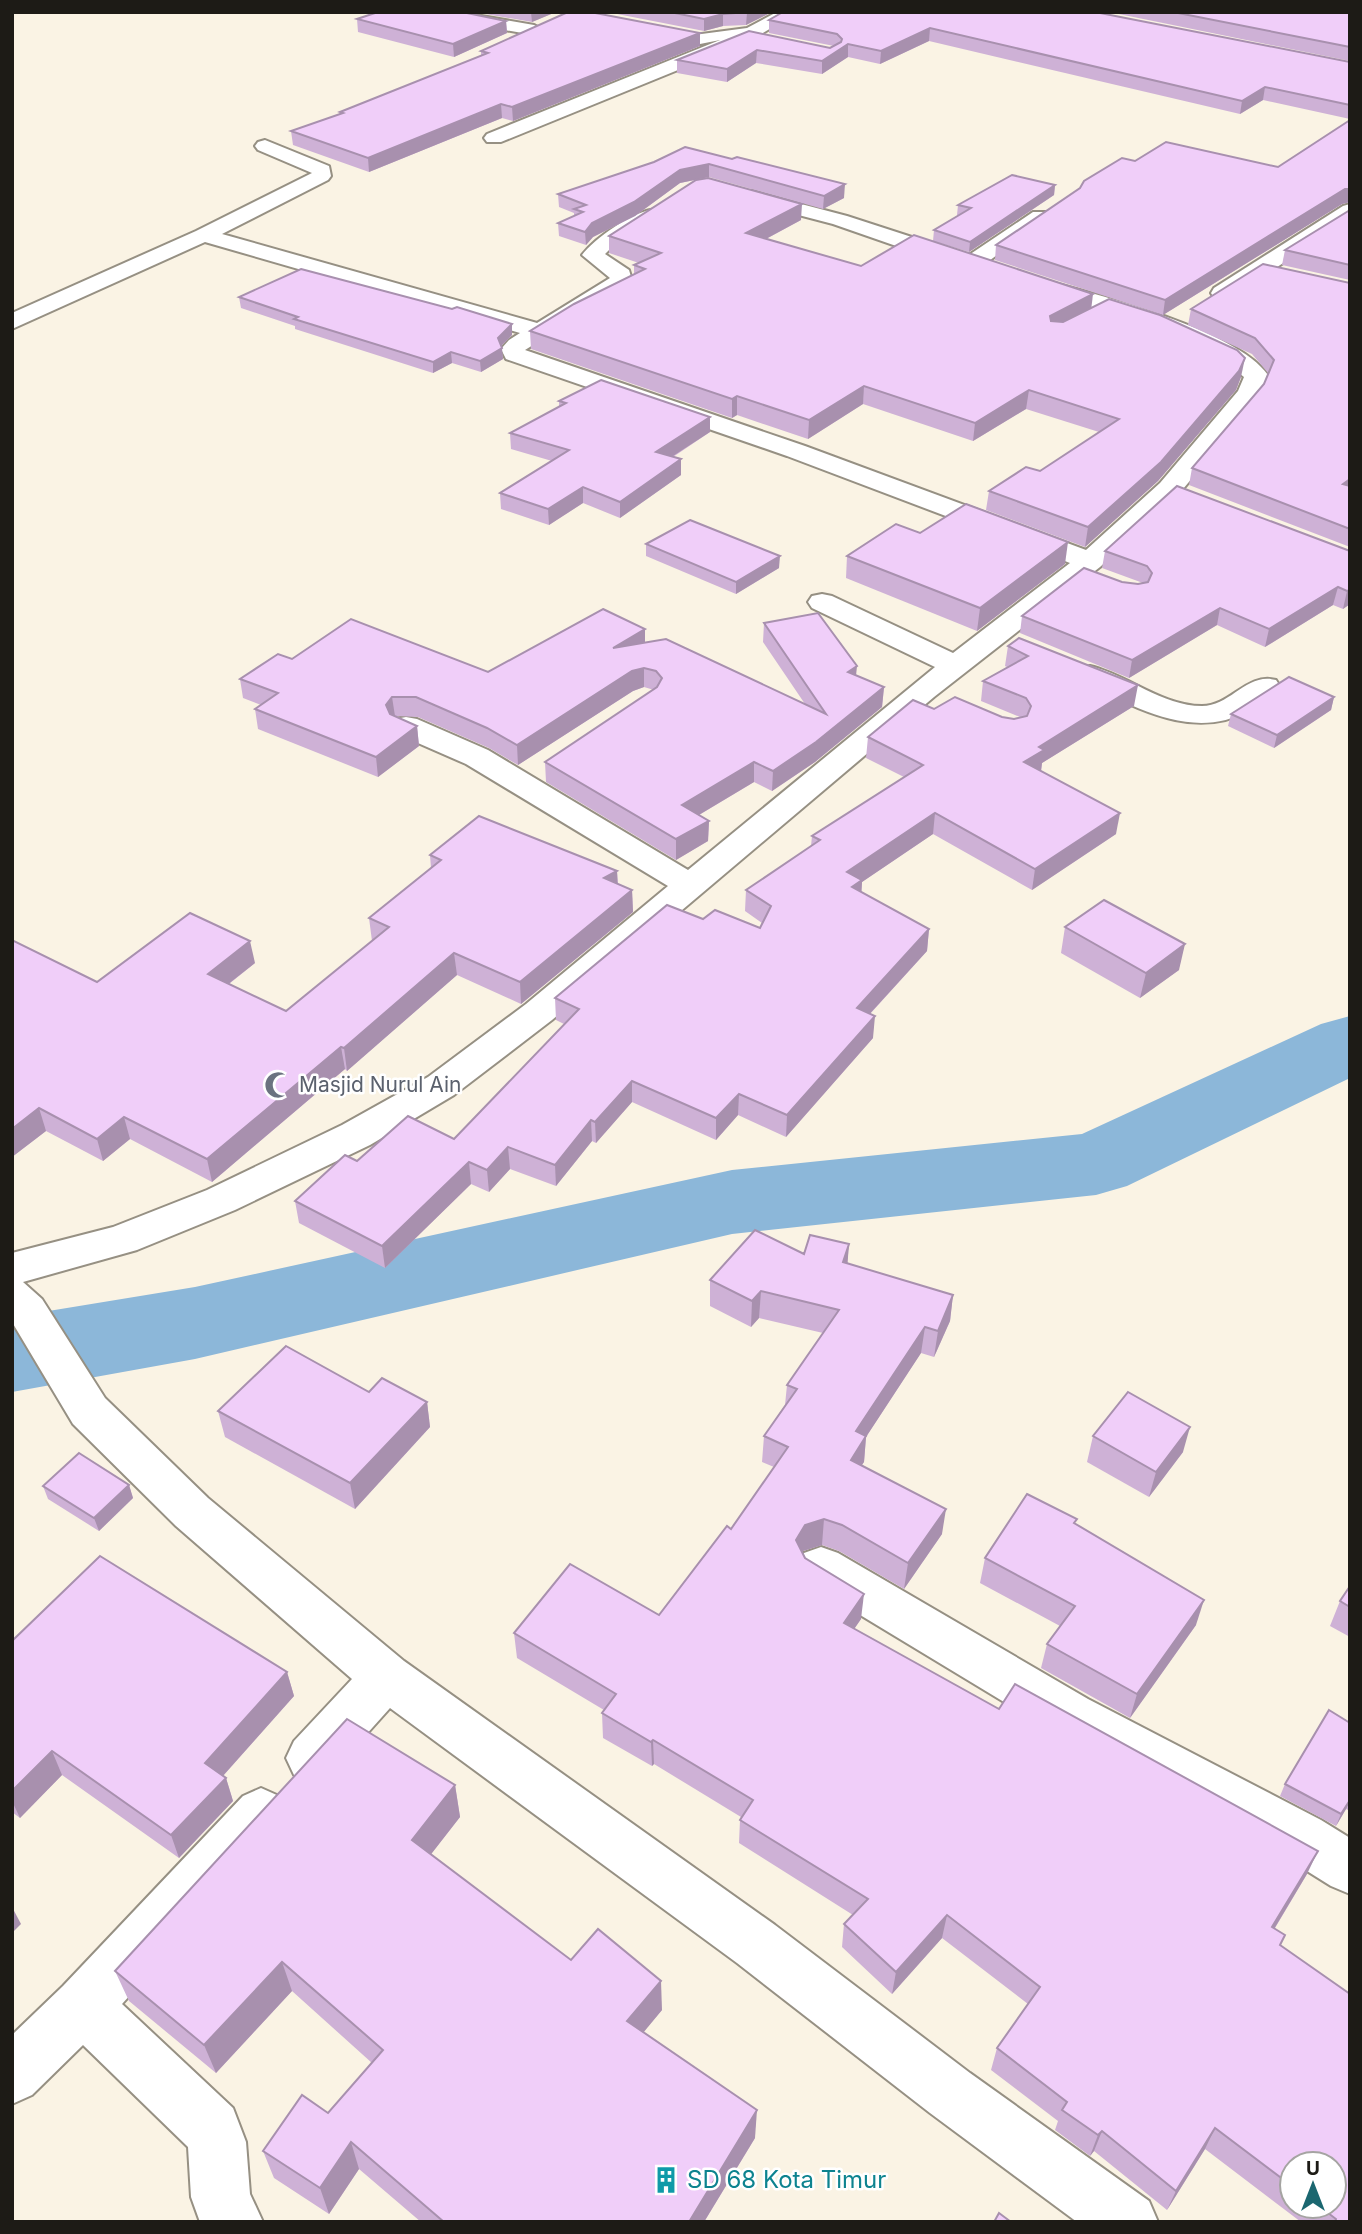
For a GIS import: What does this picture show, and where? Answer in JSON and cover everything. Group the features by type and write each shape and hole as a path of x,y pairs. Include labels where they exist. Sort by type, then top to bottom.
{"street":[{"path":"494,138 749,34 790,12"},
{"path":"470,19 534,30"},
{"path":"509,42 554,22"},
{"path":"684,36 705,40 723,34 749,34 772,43"},
{"path":"12,322 203,235 321,176 322,170 265,146 288,136"},
{"path":"734,192 880,233 995,272"},
{"path":"674,198 643,222 602,244 593,255 621,275 621,280 517,345 513,349 514,354 796,451 1093,572"},
{"path":"970,264 1059,203"},
{"path":"1206,302 1350,210"},
{"path":"203,235 538,331"},
{"path":"1258,269 1284,275"},
{"path":"12,1269 123,1239 221,1200 356,1135 441,1086 539,1013 690,885 936,696 957,666 1007,641 1093,572 1181,494 1250,393 1256,375 1243,361 1176,320 1021,280"},
{"path":"822,603 957,666"},
{"path":"1069,667 1179,712 1203,715 1244,701 1265,686"},
{"path":"406,726 477,757 530,774 690,885"},
{"path":"20,1302 89,1410 192,1512 386,1677 745,1935 950,2093 1128,2222"},
{"path":"821,1567 1070,1715 1302,1838 1350,1868"},
{"path":"12,2075 83,2006 386,1677"},
{"path":"83,2006 212,2129 219,2153 218,2192 222,2206 233,2222"}],"building":[{"path":"378,12 462,12 506,21 453,44 357,19"},
{"path":"568,12 590,12 700,33 512,107 501,104 368,158 291,131 343,113 340,112 488,53 481,51"},
{"path":"670,12 748,12 704,19"},
{"path":"783,12 1095,12 1350,62 1350,105 1265,87 1242,101 930,28 881,51 848,44 822,61 757,50 727,69 677,60 749,31 830,48 841,42 842,39 837,34 769,20"},
{"path":"1173,12 1350,12 1350,47"},
{"path":"1350,120 1350,189 1345,189 1165,300 996,245 1080,188 1084,181 1122,158 1135,161 1166,142 1278,167"},
{"path":"685,147 845,184 824,196 709,164 680,170 634,202 592,223 585,232 558,223 583,212 574,209 586,205 558,194 654,162"},
{"path":"1012,175 1055,185 970,242 934,230 971,208 958,205"},
{"path":"708,178 802,204 746,233 861,266 914,235 1093,294 1050,316 1051,321 1063,322 1109,299 1160,315 1237,350 1245,358 1239,371 1161,462 1088,527 989,491 1026,467 1040,471 1119,419 1029,390 975,423 864,386 809,420 737,396 732,399 530,331 574,304 645,269 634,265 661,253 609,236 696,180"},
{"path":"1350,210 1350,265 1285,250"},
{"path":"1263,264 1350,283 1350,479 1343,484 1350,486 1350,529 1192,468 1264,384 1274,360 1255,338 1191,309"},
{"path":"301,269 452,309 457,307 512,324 498,338 502,348 480,361 451,352 433,362 294,319 298,317 239,297"},
{"path":"601,380 710,417 656,452 681,459 620,502 583,487 548,509 500,493 569,450 510,433 566,403 559,401"},
{"path":"1177,486 1350,551 1350,590 1338,587 1269,629 1220,608 1132,660 1022,616 1084,568 1122,582 1148,582 1152,573 1147,566 1105,551"},
{"path":"966,504 1068,542 980,608 847,556 896,524 920,533"},
{"path":"690,520 780,556 736,582 646,544"},
{"path":"603,609 645,629 613,648 666,639 826,714 764,623 818,613 857,666 848,672 884,687 816,742 773,771 754,762 682,805 709,821 676,839 545,762 657,687 662,678 656,671 644,668 632,671 517,745 487,728 416,697 392,697 386,705 390,714 417,726 376,757 255,709 278,693 240,679 278,654 292,659 351,619 488,672"},
{"path":"1019,638 1138,685 1039,747 1044,750 1024,762 1120,813 1035,869 935,813 847,872 862,880 852,887 929,929 857,1008 875,1016 787,1115 739,1094 716,1118 632,1081 595,1122 591,1120 555,1165 508,1147 487,1170 469,1162 382,1246 295,1201 345,1155 357,1161 408,1116 454,1139 579,1009 555,998 667,905 703,919 715,910 760,928 771,906 746,890 820,840 812,836 923,765 868,737 913,700 934,709 955,697 1002,717 1014,719 1027,716 1031,706 1026,698 983,681 1028,656 1008,646"},
{"path":"1289,677 1334,697 1277,735 1231,714"},
{"path":"479,816 617,871 604,878 632,890 520,982 454,953 344,1048 341,1047 207,1159 124,1117 97,1139 39,1108 12,1129 12,940 97,982 190,913 250,941 208,974 286,1011 389,927 369,918 441,860 430,855"},
{"path":"1104,900 1185,944 1146,973 1065,927"},
{"path":"755,1230 804,1254 810,1235 849,1244 843,1262 953,1295 938,1331 925,1327 856,1431 866,1436 851,1460 946,1509 908,1563 842,1525 824,1519 805,1525 796,1540 805,1558 864,1594 844,1623 999,1709 1015,1684 1318,1851 1272,1927 1285,1935 1280,1945 1350,1994 1350,2222 1335,2222 1348,2220 1348,2150 1278,2150 1278,2175 1215,2128 1176,2191 1102,2131 1098,2135 1062,2110 1067,2102 997,2048 1040,1987 947,1915 896,1972 844,1924 868,1899 740,1820 753,1800 602,1713 616,1694 514,1633 570,1564 659,1615 727,1526 731,1529 788,1447 764,1436 797,1389 787,1385 839,1310 761,1291 752,1301 710,1280"},
{"path":"286,1346 369,1392 382,1378 427,1402 350,1483 218,1411"},
{"path":"1128,1392 1190,1427 1156,1472 1093,1436"},
{"path":"79,1453 129,1485 94,1518 43,1486"},
{"path":"1027,1494 1077,1519 1074,1523 1204,1600 1137,1694 1047,1644 1075,1606 985,1558"},
{"path":"100,1556 287,1672 205,1763 226,1778 171,1835 52,1751 12,1791 12,1641"},
{"path":"1350,1586 1350,1607 1340,1601"},
{"path":"1329,1710 1350,1723 1350,1800 1341,1814 1285,1784"},
{"path":"347,1719 455,1785 412,1840 571,1960 598,1929 661,1981 627,2021 757,2110 689,2222 444,2222 351,2142 320,2188 263,2151 302,2095 328,2113 383,2050 282,1962 204,2045 115,1971"},
{"path":"999,2213 1011,2222 994,2222"}],"waterway":[{"path":"12,1355 195,1323 732,1202 1096,1164 1350,1044"}],"place":[{"name":"Masjid Nurul Ain","path":"278,1085"},
{"name":"SD 68 Kota Timur","path":"666,2180"}]}
